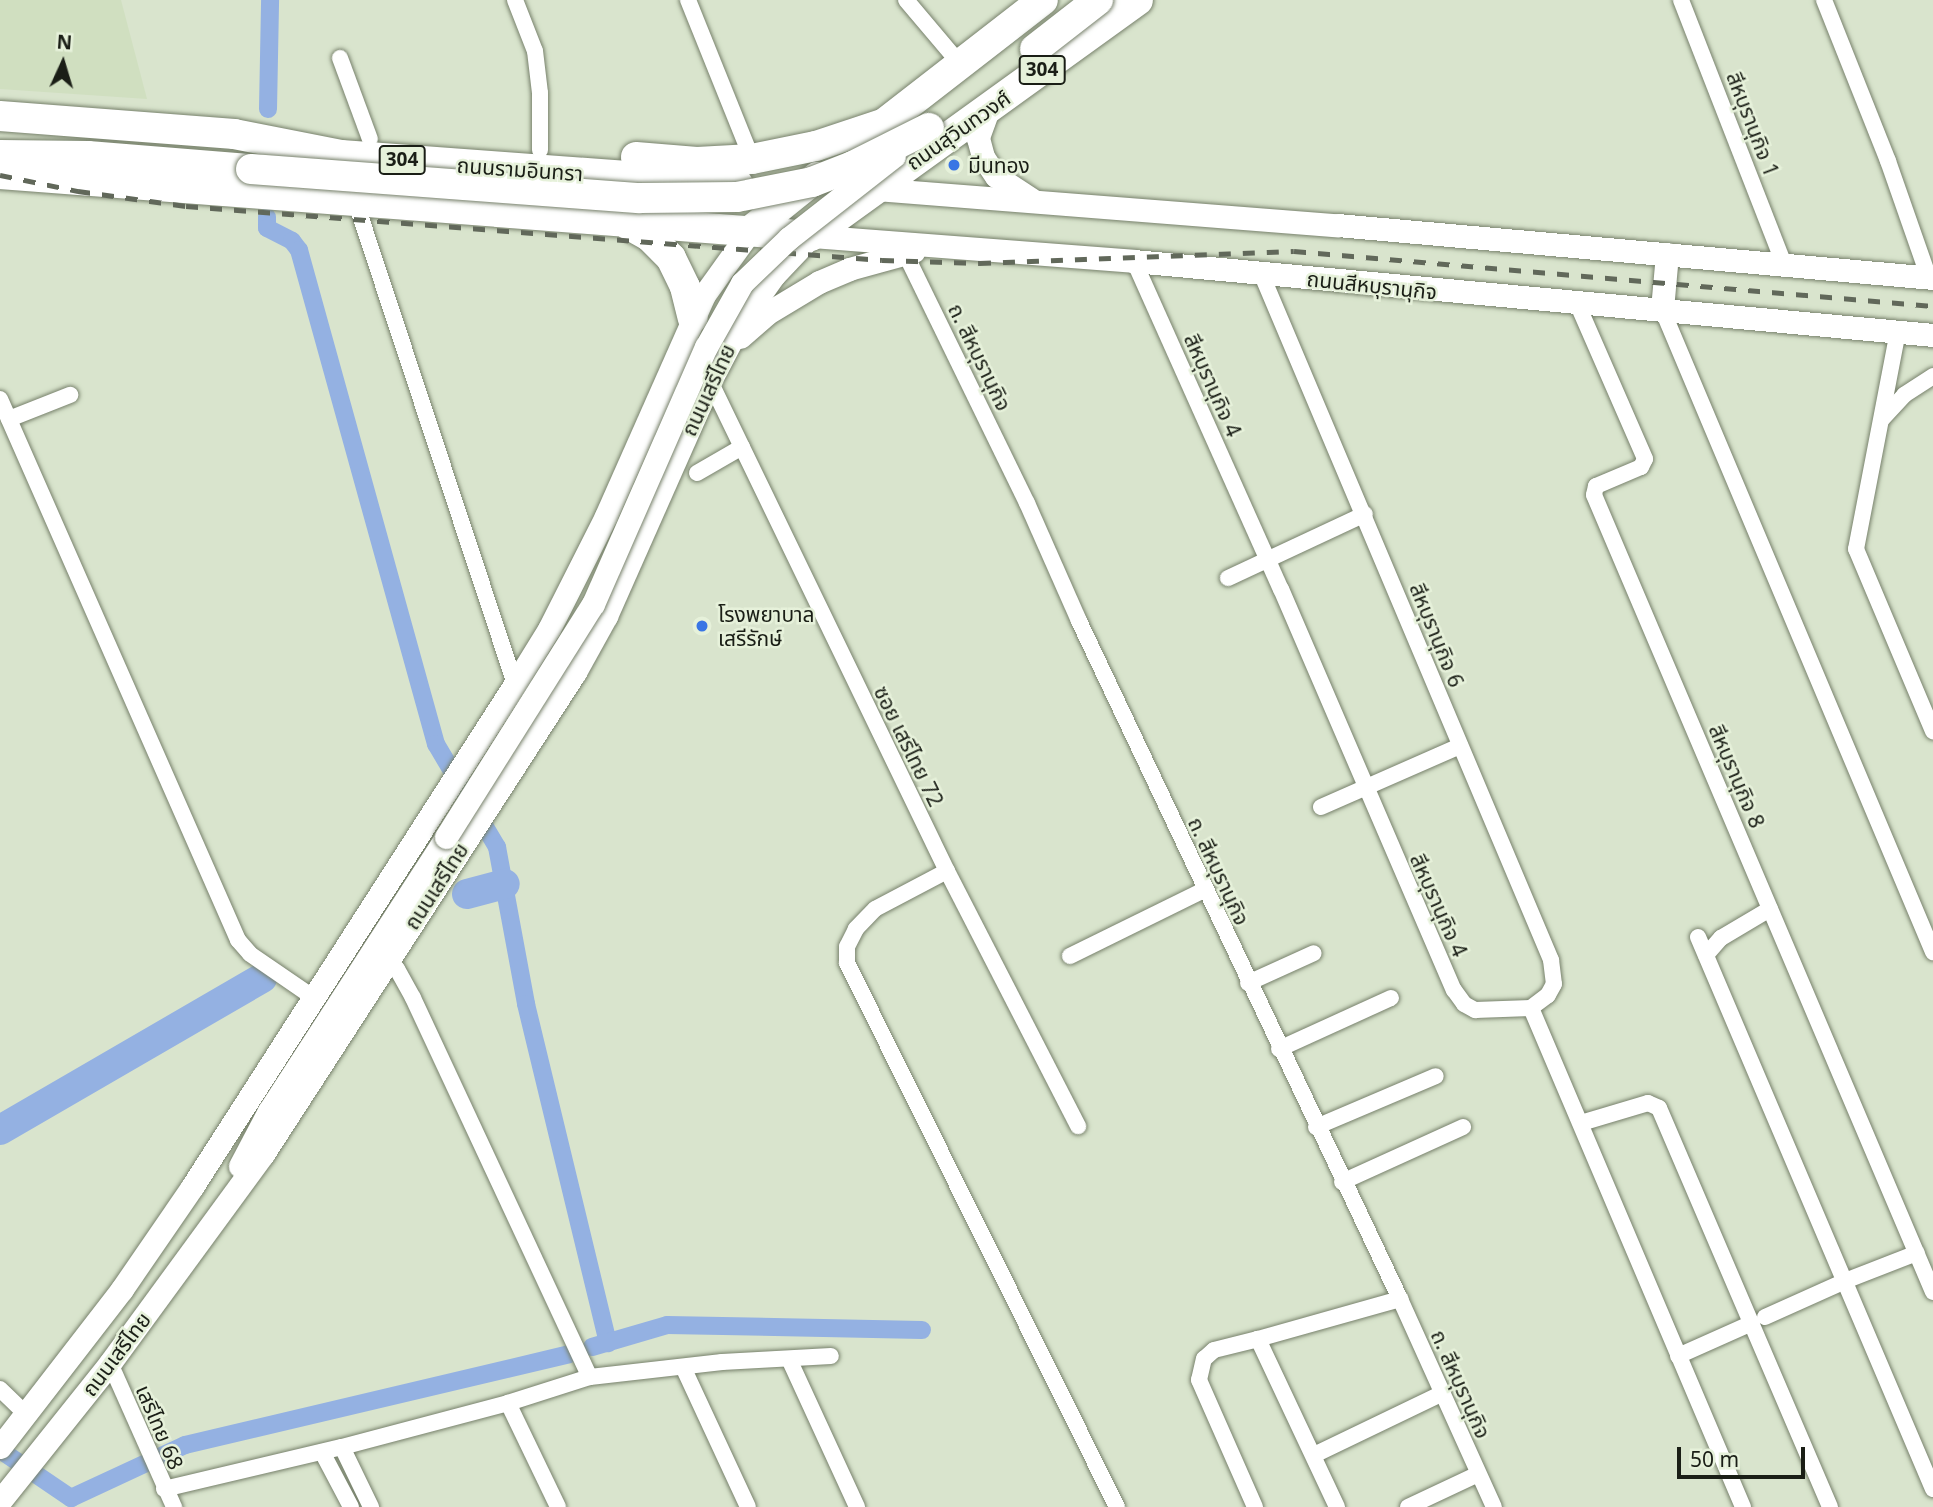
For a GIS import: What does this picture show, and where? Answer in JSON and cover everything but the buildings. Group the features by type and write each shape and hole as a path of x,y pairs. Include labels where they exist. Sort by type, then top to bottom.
{"highway":[{"path":"1044,0 1036,10 1034,21 1044,31 1068,35 1094,33"},
{"name":"304","path":"750,231 1044,0"},
{"path":"0,155 88,156 640,198 737,197 812,182 853,166 929,128 1098,0"},
{"name":"ถนนสุวินทวงศ์","path":"811,236 1138,0"},
{"path":"916,99 906,115 908,127 915,132 929,135 959,128"},
{"name":"ถนนรามอินทรา","path":"0,116 234,134 341,155 694,182 875,188"},
{"path":"234,134 370,139 697,162 752,159 816,146 885,123"},
{"path":"480,213 481,166"},
{"name":"304","path":"0,174 480,213 811,236"},
{"path":"625,224 649,236 671,258 685,286 693,318"}],"main road":[{"path":"989,107 978,138 983,157 996,176 1033,201"},
{"path":"221,1210 243,1159 269,1111 588,612 622,542 706,347 743,283 789,237 929,128"},
{"path":"875,188 1931,278"},
{"name":"ถนนเสรีไทย","path":"0,1447 161,1233 515,684 549,628 589,548 693,318 716,274 750,231"},
{"name":"ถนนเสรีไทย","path":"0,1501 110,1363 263,1154 454,860 589,649 726,349 757,297 811,236"},
{"name":"ถนนสีหบุรานุกิจ","path":"811,236 1134,261 1933,335"},
{"path":"726,349 766,314 793,295 849,269 938,246"},
{"path":"1662,309 1667,254"},
{"path":"589,548 607,546 614,549 623,558 626,568"}],"street":[{"path":"515,0 536,51 540,93 540,150"},
{"path":"688,0 752,159"},
{"path":"906,0 961,65"},
{"name":"สีหบุรานุกิจ 1","path":"1681,0 1784,264"},
{"path":"1824,0 1931,278"},
{"path":"340,58 370,139"},
{"path":"356,203 515,684"},
{"name":"ถ. สีหบุรานุกิจ","path":"905,253 1021,491 1248,983 1400,1299 1494,1507"},
{"name":"สีหบุรานุกิจ 4","path":"1134,261 1267,557 1454,990 1464,1004 1475,1010 1531,1008"},
{"name":"สีหบุรานุกิจ 6","path":"1261,273 1551,960 1553,984 1548,995 1531,1008"},
{"name":"สีหบุรานุกิจ 8","path":"1577,303 1645,459 1641,467 1596,486 1594,495 1933,1292"},
{"path":"1662,309 1933,952"},
{"path":"1898,331 1856,549 1933,731"},
{"path":"1881,421 1903,395 1933,376"},
{"name":"ซอย เสรีไทย 72","path":"710,381 947,871 1078,1126"},
{"path":"9,419 70,395"},
{"path":"0,399 238,940 250,954 314,998"},
{"path":"697,472 742,447"},
{"path":"1228,578 1267,557 1364,514"},
{"path":"1321,807 1460,746"},
{"path":"947,871 875,909 856,929 847,947 847,963 1117,1507"},
{"path":"1070,956 1205,890"},
{"path":"1706,955 1721,937 1770,909"},
{"path":"1698,937 1933,1489"},
{"path":"1248,983 1314,953"},
{"path":"388,958 413,998 590,1377"},
{"path":"1279,1049 1391,998"},
{"path":"1531,1008 1742,1507"},
{"path":"1316,1127 1437,1076"},
{"path":"1581,1123 1648,1103 1658,1108 1759,1320 1830,1507"},
{"path":"1342,1182 1463,1127"},
{"path":"1678,1356 1845,1281 1917,1253"},
{"path":"1255,1507 1199,1380 1204,1359 1214,1350 1400,1299"},
{"path":"1258,1339 1337,1507"},
{"path":"163,1486 342,1447 508,1403 590,1377 831,1356"},
{"path":"789,1359 857,1507"},
{"name":"เสรีไทย 68","path":"110,1363 174,1507"},
{"path":"683,1367 748,1507"},
{"path":"0,1389 24,1418"},
{"path":"1314,1455 1443,1393"},
{"path":"508,1403 558,1507"},
{"path":"342,1447 372,1507"},
{"path":"322,1452 351,1507"},
{"path":"1408,1507 1478,1474"}],"shaded area":[{"path":"0,0 121,0 147,99 0,89"}],"waterway":[{"path":"268,109 270,0"},
{"path":"267,217 267,228 292,241 299,250 436,744 497,847 526,1004 608,1343"},
{"path":"467,894 505,884"},
{"path":"0,1130 262,978"},
{"path":"592,1347 667,1325 922,1330"},
{"path":"0,1450 71,1498 185,1445 569,1354"}],"railway":[{"path":"0,175 78,191 186,206 882,260 979,263 1294,251 1933,306"}],"place":[{"name":"มีนทอง","path":"954,165"},
{"name":"โรงพยาบาล เสรีรักษ์","path":"702,626"}]}
